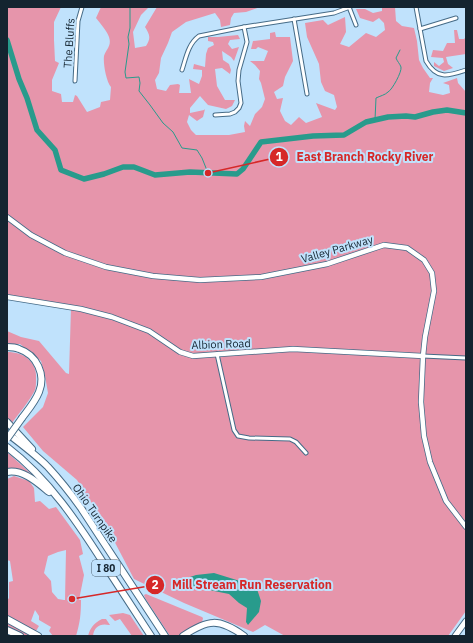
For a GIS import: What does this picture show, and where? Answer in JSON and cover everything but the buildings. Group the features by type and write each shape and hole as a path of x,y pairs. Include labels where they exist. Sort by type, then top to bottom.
{"highway":[{"path":"7,347 19,348 26,351 34,358 40,368 42,376 42,384 32,406 7,434"},
{"path":"7,350 23,353 30,359 38,370 39,381 36,393 7,439"},
{"path":"7,422 48,467"},
{"name":"Ohio Turnpike","path":"7,434 48,467 66,488 81,508 165,636"},
{"name":"Ohio Turnpike","path":"7,447 39,475 61,501 82,529 151,636"},
{"path":"7,472 19,472 39,484 61,501"},
{"path":"7,619 38,636"},
{"path":"185,636 198,627 217,623 234,629 244,636"},
{"path":"185,636 205,627 214,625 223,627 240,636"},
{"path":"7,630 20,636"}],"main road":[{"path":"455,636 466,621"}],"street":[{"name":"The Bluffs","path":"75,81 78,21 82,7"},
{"path":"182,70 190,45 199,36 244,27 334,13 349,7 356,25"},
{"path":"416,7 426,61 430,69 437,74 444,76 466,70"},
{"path":"420,29 456,18"},
{"path":"294,19 308,94"},
{"path":"215,115 230,114 235,112 241,103 238,81 239,70 247,42 244,27"},
{"name":"Valley Parkway","path":"7,217 31,234 65,253 106,267 153,276 200,280 261,277 327,264 384,245 407,248 424,260 432,273 434,291 423,356 421,402 424,436 430,462 446,500 466,527"},
{"name":"Albion Road","path":"7,298 81,309 112,317 149,331 180,352 193,356 293,349 423,356"},
{"path":"217,354 234,430 238,436 249,438 290,439 296,442 306,453"},
{"path":"423,356 466,358"}],"shaded area":[{"path":"7,7 61,7 54,22 55,61 59,63 52,80 52,91 61,94 62,102 73,102 75,95 77,96 87,112 100,107 101,102 110,100 111,87 106,76 104,56 110,40 107,32 96,18 101,7 149,7 141,15 133,32 135,48 146,46 148,43 149,36 145,27 157,7 260,7 246,12 234,13 231,18 230,25 221,27 220,20 215,13 186,22 172,32 161,58 159,73 155,80 157,89 166,91 170,85 180,85 179,93 191,93 189,79 199,84 202,76 202,70 193,69 194,64 205,67 208,48 214,45 213,42 208,41 208,37 238,35 240,39 230,40 228,44 232,49 239,47 234,61 222,51 223,60 229,64 231,70 230,74 222,68 215,69 217,86 225,100 235,100 232,106 226,109 208,105 200,96 190,108 190,113 205,109 203,117 197,121 189,115 187,122 191,130 196,135 229,135 245,132 245,121 250,126 255,114 262,107 265,99 259,79 260,71 250,61 264,61 268,51 258,47 256,49 251,49 253,41 270,39 270,33 275,32 276,37 290,37 293,61 285,77 283,86 274,92 277,99 283,98 280,111 285,121 291,125 299,117 306,123 322,117 316,103 335,110 337,107 334,95 325,91 321,82 319,64 307,37 305,23 323,20 328,25 345,17 346,32 340,44 349,47 366,33 376,37 385,30 384,23 379,18 373,22 360,18 356,9 365,9 373,13 382,11 382,7 395,7 396,21 402,26 414,28 419,60 430,78 433,78 430,83 429,92 443,95 450,93 449,85 443,83 457,78 458,83 466,92 466,611 448,636 285,636 265,625 253,632 184,603 134,579 110,533 77,480 43,451 23,427 43,407 48,393 41,361 20,344 7,344 7,331 21,337 39,341 66,373 69,374 71,308 7,298"},
{"path":"454,30 457,30 459,39 464,39 466,37 466,54 446,57 448,64 453,68 444,71 434,66 434,62 439,66 444,62 443,58 431,57 433,50 443,51 447,43 455,43"},
{"path":"7,352 13,352 29,359 35,368 36,374 35,391 12,423 7,418"},
{"path":"7,452 39,481 20,471 7,469"},
{"path":"14,476 29,481 34,488 35,502 40,501 49,509 56,507 80,540 83,554 79,556 84,575 79,600 81,600 80,614 76,636 53,636 49,631 51,627 39,620 39,616 35,610 31,621 39,626 36,631 7,615 9,582 13,581 10,561 7,560 7,479","holes":["66,550 65,600 58,599 52,592 51,581 44,573 48,556"]},
{"path":"214,573 256,586 261,601 259,612 248,625 246,622 247,608 229,594 204,589 188,588 187,578 196,575"},
{"path":"146,594 202,617 202,623 179,636 170,636 145,598 144,595"},
{"path":"123,613 130,615 144,636 132,636 120,619 115,621 109,615"},
{"path":"102,619 106,619 110,625 98,626 93,636 88,636 93,626"},
{"path":"7,621 35,636 24,636 7,629"}],"waterway":[{"path":"130,7 129,44 125,72 126,78 139,77 139,91 163,123 173,132 182,148 197,150 208,173"},
{"path":"7,40 37,130 55,150 61,170 84,179 123,167 134,167 155,175 190,172 237,174 243,169 261,142 313,136 344,135 366,122 388,117 415,117 447,110 466,113"},
{"path":"375,120 376,98 390,91 400,73 401,67 396,58 400,50"}],"place":[{"name":"East Branch Rocky River","path":"208,173"},
{"name":"Mill Stream Run Reservation","path":"72,599"}]}
